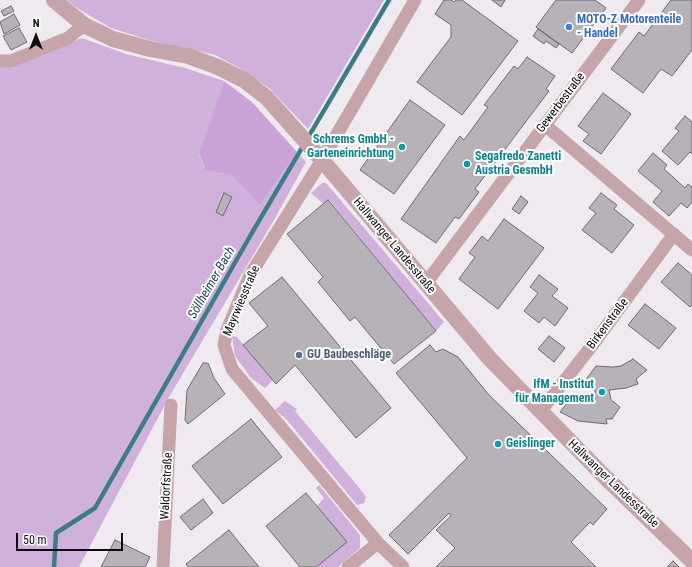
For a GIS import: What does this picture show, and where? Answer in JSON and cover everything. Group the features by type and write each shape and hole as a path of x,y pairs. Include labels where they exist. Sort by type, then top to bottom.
{"street":[{"name":"Hallwanger Landesstraße","path":"54,0 84,25 113,38 150,49 188,56 225,70 244,80 267,98 320,158 490,359 540,412 692,561"},
{"name":"Mayrwiesstraße","path":"403,567 378,543 232,369 224,345 227,330 250,275 415,0"},
{"name":"Gewerbestraße","path":"426,283 639,0"},
{"path":"0,61 11,61 68,38 84,25"},
{"path":"545,125 692,250"},
{"name":"Birkenstraße","path":"540,412 597,339 674,234"},
{"name":"Waldorfstraße","path":"163,567 171,405"},
{"path":"348,567 378,543"}],"shaded area":[{"path":"67,0 384,0 308,129 270,89 241,69 215,55 152,41 111,28 80,10"},
{"path":"82,38 126,54 185,68 224,81 199,154 206,171 231,175 260,206 297,152 306,162 274,220 169,397 79,567 0,567 0,64 10,65"},
{"path":"224,81 252,102 297,152 260,206 231,175 206,171 199,153"},
{"path":"322,183 326,183 444,322 436,331 329,200 324,204 311,193"},
{"path":"232,336 237,337 273,380 265,388 251,378 235,356"},
{"path":"285,401 297,409 295,411 361,490 366,497 364,503 357,505 287,420 275,410"},
{"path":"319,485 360,535 360,548 338,567 316,567 317,506 324,498 316,488"}],"building":[{"path":"444,0 451,0 454,2 456,0 462,0 518,41 462,115 417,82 451,37 451,25 435,14"},
{"path":"492,0 505,0 501,7"},
{"path":"556,0 595,0 606,8 572,53 536,27"},
{"path":"671,0 692,0 692,50 672,76 661,69 643,93 611,69 639,32 644,36"},
{"path":"11,6 14,11 4,16 1,11"},
{"path":"14,14 20,25 4,34 0,22"},
{"path":"19,28 27,42 11,50 3,36"},
{"path":"538,29 559,44 556,48 546,41 544,44 533,36"},
{"name":"Segafredo Zanetti Austria GesmbH","path":"527,57 555,76 546,89 549,91 475,189 479,192 459,219 455,217 436,243 401,219 460,136 464,140 488,107 484,105 514,66 518,69"},
{"path":"603,93 631,114 601,154 583,141 589,134 578,126"},
{"name":"Schrems GmbH - Garteneinrichtung","path":"410,100 445,125 394,194 360,170"},
{"path":"685,116 692,122 692,154 690,152 678,165 662,151 679,131 675,128"},
{"path":"653,153 667,165 664,169 685,188 688,184 692,187 692,202 687,208 681,203 669,216 653,202 662,191 638,171"},
{"path":"224,193 232,197 223,216 216,212"},
{"path":"601,193 617,205 614,209 634,225 612,253 582,230 596,213 589,208"},
{"path":"521,196 528,202 519,214 512,209"},
{"path":"328,200 436,331 394,364 355,317 350,321 318,282 323,277 287,234"},
{"path":"504,219 544,248 498,309 459,279 475,257 469,253 482,236 488,241"},
{"path":"678,263 692,275 692,305 690,307 661,282"},
{"path":"539,275 558,289 552,296 568,308 555,326 544,317 539,323 524,311 538,293 530,287"},
{"name":"GU Baubeschläge","path":"282,277 391,408 356,438 295,365 276,384 243,345 268,326 249,303"},
{"path":"645,304 676,328 659,349 628,325"},
{"path":"549,336 565,348 554,362 538,349"},
{"name":"Geislinger","path":"430,345 436,352 443,349 458,357 489,395 607,509 593,525 590,522 571,542 596,567 436,567 455,548 436,530 451,516 449,513 408,554 389,535 467,458 396,373"},
{"name":"IfM - Institut für Management","path":"633,359 647,370 636,379 638,384 626,388 609,390 611,400 620,407 612,419 606,419 607,424 578,421 560,412 574,394 595,401 595,389 582,385 596,366 621,366"},
{"path":"203,363 208,363 214,378 225,394 188,424 185,420 187,390"},
{"path":"251,419 282,457 223,504 192,466"},
{"path":"306,493 347,542 316,567 300,567 266,526"},
{"path":"203,499 213,513 191,530 180,517"},
{"path":"229,530 259,567 188,567 186,564"},
{"path":"115,540 150,557 145,567 101,567"},
{"path":"673,561 679,567 667,567"}],"waterway":[{"name":"Söllheimer Bach","path":"54,567 56,533 95,508 253,231 389,0"}],"place":[{"name":"MOTO-Z Motorenteile - Handel","path":"569,27"},
{"name":"Schrems GmbH - Garteneinrichtung","path":"402,147"},
{"name":"Segafredo Zanetti Austria GesmbH","path":"467,164"},
{"name":"GU Baubeschläge","path":"299,355"},
{"name":"IfM - Institut für Management","path":"602,392"},
{"name":"Geislinger","path":"498,444"}]}
